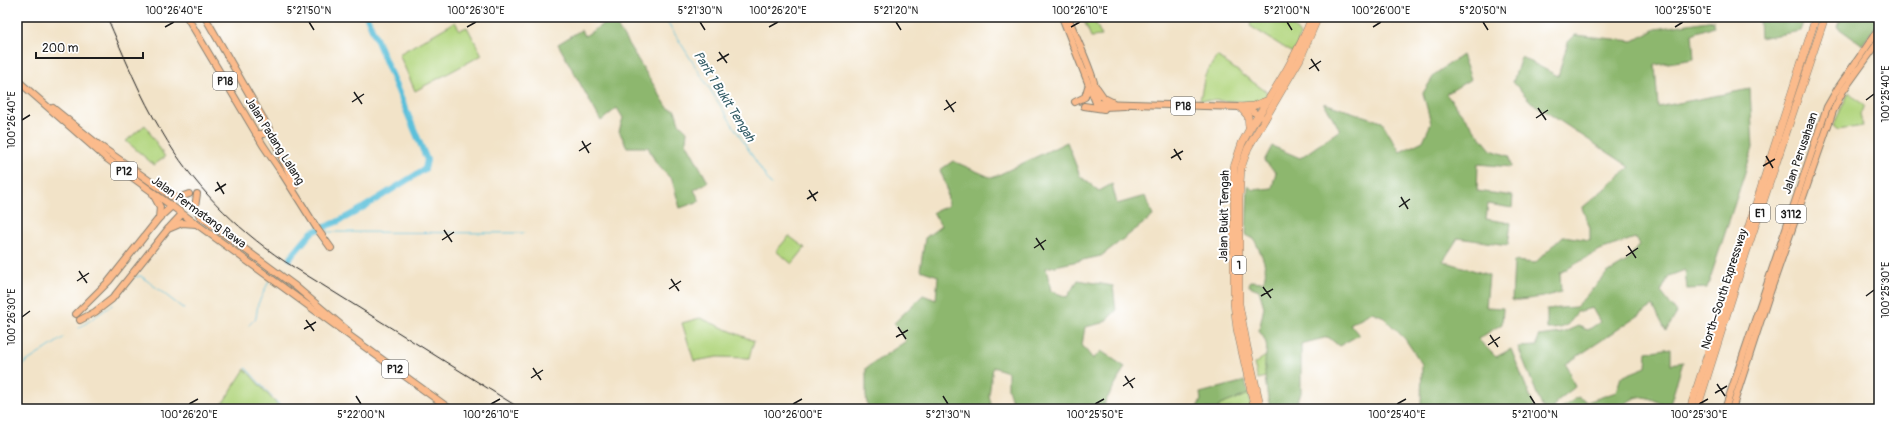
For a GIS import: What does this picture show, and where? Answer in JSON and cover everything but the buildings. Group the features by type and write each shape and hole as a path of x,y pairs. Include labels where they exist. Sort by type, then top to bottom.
{"highway":[{"name":"Jalan Bukit Tengah","path":"1255,409 1237,329 1234,303 1234,167 1242,143 1294,56 1306,34 1312,17"},
{"name":"Jalan Bukit Tengah","path":"1261,409 1239,304 1239,199 1241,168 1248,148 1300,59 1318,17"},
{"name":"North–South Expressway","path":"1690,409 1816,17"},
{"name":"North–South Expressway","path":"1697,409 1746,253 1825,17"},
{"path":"1240,107 1253,106 1266,101"},
{"path":"1240,107 1250,118 1249,130"}],"main road":[{"name":"Jalan Padang Lalang","path":"187,17 262,145 331,248"},
{"name":"Jalan Padang Lalang","path":"204,17 268,127 286,170 318,230"},
{"path":"1062,17 1090,82 1104,98 1117,105"},
{"path":"1068,17 1090,82 1085,97 1075,102"},
{"name":"Jalan Perusahaan","path":"1725,409 1827,107 1838,88 1879,29"},
{"name":"Jalan Perusahaan","path":"1732,409 1768,298 1833,111 1843,91 1879,41"},
{"name":"Jalan Permatang Rawa","path":"17,80 101,154 354,339"},
{"name":"P18","path":"1090,82 1096,102 1101,106 1130,105 1240,107 1265,119"},
{"path":"36,97 100,146 171,196 178,198 189,194"},
{"path":"1084,106 1097,109 1117,105"},
{"path":"256,134 264,134 268,127"},
{"path":"262,145 265,138 274,139"},
{"path":"152,192 160,206 159,218"},
{"path":"197,194 195,207 200,216 295,286 332,316 354,339"},
{"path":"172,206 159,218 105,286 78,317 94,312 112,299 168,229 182,214"},
{"path":"168,229 182,224 196,224"},
{"name":"P12","path":"354,339 450,409"}],"green space":[{"path":"1252,17 1286,17 1300,35 1293,53 1250,26"},
{"path":"1764,17 1805,17 1800,31 1760,38 1759,19"},
{"path":"1841,17 1879,17 1879,22 1862,45 1837,27"},
{"path":"612,18 668,108 675,110 679,123 687,131 686,142 708,182 694,190 700,201 680,208 672,180 656,163 648,147 627,147 619,131 623,118 617,108 601,121 558,44 581,30 585,36"},
{"path":"1083,18 1093,18 1102,36 1091,37"},
{"path":"1714,20 1714,26 1692,34 1694,59 1655,65 1658,107 1750,89 1753,148 1707,288 1687,289 1685,270 1669,276 1661,292 1677,313 1666,331 1653,306 1566,364 1575,387 1556,402 1554,409 1543,409 1518,347 1537,346 1538,336 1562,333 1578,326 1588,330 1600,322 1592,308 1577,312 1571,321 1562,328 1547,329 1547,309 1576,307 1607,273 1627,261 1639,245 1635,238 1600,250 1560,273 1561,292 1543,297 1512,301 1514,261 1535,263 1563,236 1590,240 1590,228 1582,208 1630,167 1531,102 1513,82 1521,57 1558,76 1568,42 1575,35 1633,41 1656,29"},
{"path":"455,22 460,30 467,27 482,55 415,91 399,54"},
{"path":"1462,55 1471,79 1446,94 1491,150 1509,156 1511,167 1478,164 1477,191 1513,196 1512,208 1488,204 1486,219 1511,223 1508,245 1458,238 1443,261 1489,275 1486,307 1503,308 1502,324 1478,339 1496,357 1511,349 1535,409 1437,409 1421,405 1422,364 1405,339 1382,316 1372,312 1350,324 1359,335 1339,346 1328,337 1301,344 1301,393 1294,409 1271,409 1265,379 1266,346 1265,341 1259,331 1264,307 1259,290 1249,286 1250,281 1263,282 1265,277 1265,266 1254,239 1246,235 1248,186 1253,190 1272,188 1276,172 1264,161 1272,146 1300,158 1340,130 1324,103 1382,122 1400,152 1423,141 1431,123 1423,93 1435,74"},
{"path":"1217,56 1268,93 1264,99 1253,102 1200,100 1205,75"},
{"path":"1849,92 1865,107 1860,114 1863,126 1838,130 1833,126"},
{"path":"145,125 165,157 154,165 126,141"},
{"path":"1067,142 1080,176 1099,191 1112,184 1117,204 1145,196 1153,216 1101,256 1046,268 1051,291 1067,297 1078,280 1113,286 1116,311 1103,323 1085,327 1082,345 1093,359 1101,351 1125,367 1104,404 1110,409 1014,409 1008,389 1008,372 993,367 989,395 992,409 868,409 866,397 866,368 906,341 894,323 923,295 936,300 938,276 920,270 925,238 941,226 933,212 948,206 947,188 940,170 953,161 992,178"},
{"path":"789,236 805,248 792,264 776,251"},
{"path":"700,318 754,341 749,358 718,357 694,361 682,323"},
{"path":"1671,348 1671,364 1683,362 1669,408 1656,401 1644,397 1638,397 1627,403 1621,409 1560,409 1578,397 1587,402 1616,392 1621,377 1646,367 1647,352"},
{"path":"1267,355 1265,367 1266,377 1258,379 1254,364"},
{"path":"245,369 281,409 219,409"},
{"path":"1245,381 1249,394 1220,405 1217,409 1196,409 1201,400 1200,393"},
{"path":"1249,394 1251,407 1217,409 1220,405"}],"waterway":[{"path":"290,258 312,232 337,222 356,212 425,169 427,160 367,17"},
{"name":"Parit 1 Bukit Tengah","path":"664,17 771,185"},
{"path":"326,225 328,232 524,233"},
{"path":"278,271 284,268"},
{"path":"129,283 134,277 141,276 184,309"},
{"path":"249,325 256,318 258,304 269,281"},
{"path":"79,328 112,305"},
{"path":"17,368 63,338"},
{"path":"246,368 283,409"}],"railway":[{"path":"107,17 139,90 162,132 174,151 201,187 231,219 284,261 521,409"}]}
